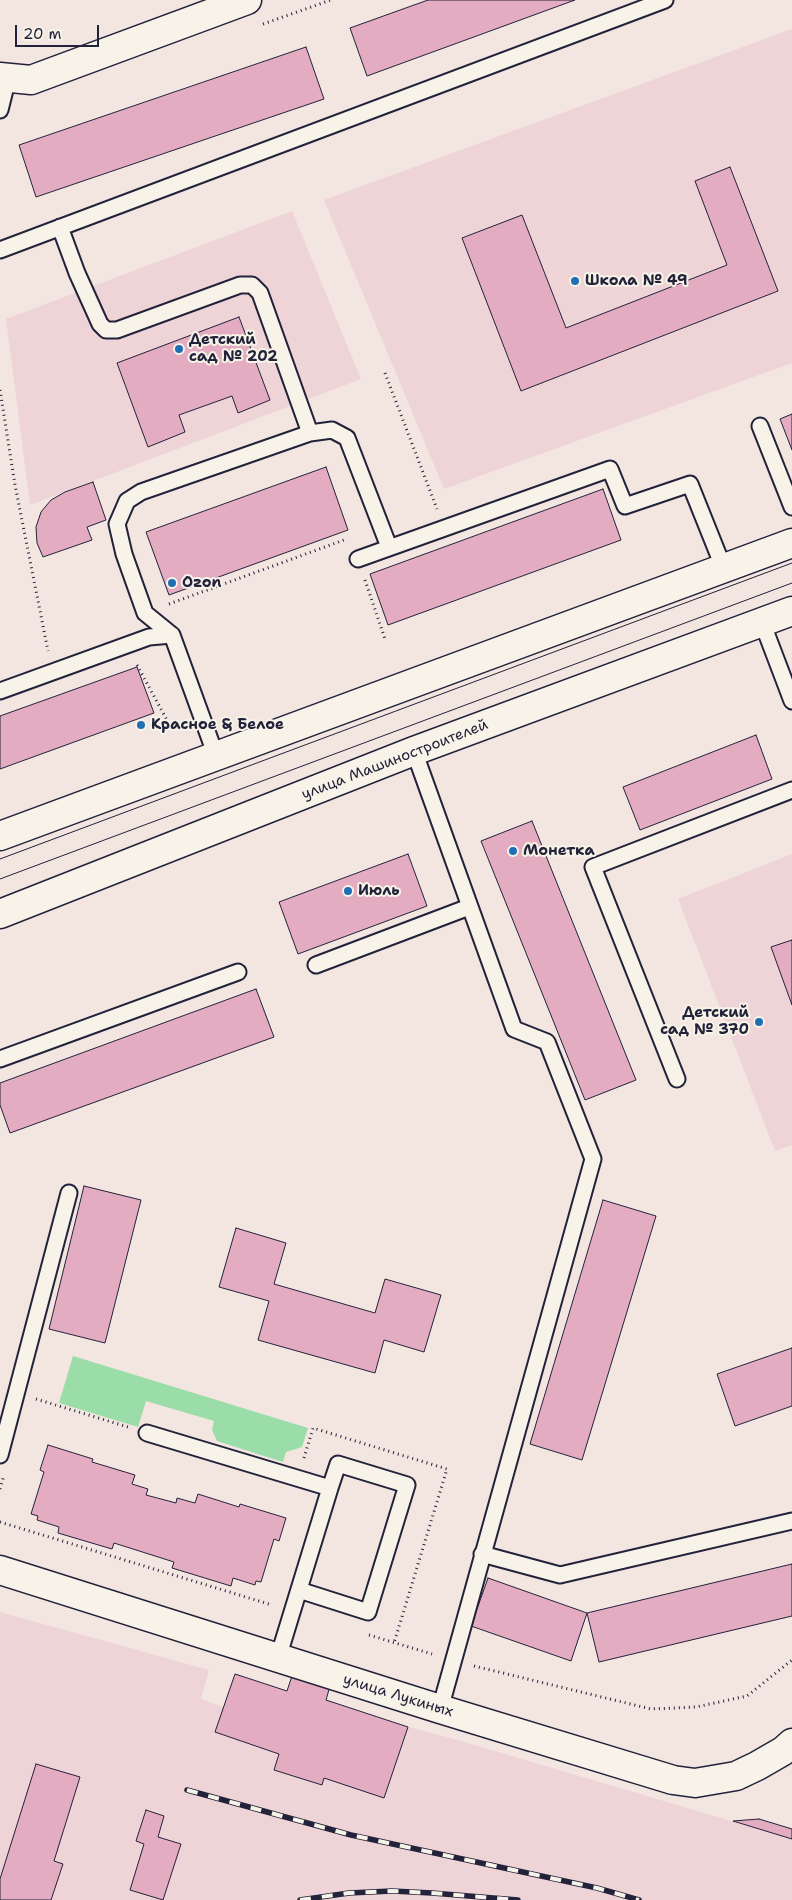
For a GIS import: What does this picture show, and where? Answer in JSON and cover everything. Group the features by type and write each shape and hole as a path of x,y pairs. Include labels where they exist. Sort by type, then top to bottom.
{"main road":[{"path":"4,78 31,80 248,0"},
{"path":"0,836 792,543"},
{"name":"улица Машиностроителей","path":"0,914 414,751 792,611"},
{"name":"улица Лукиных","path":"0,1570 440,1709 673,1780 694,1783 736,1776 782,1751 792,1742"}],"lane":[{"path":"0,250 664,0"},
{"path":"0,110 4,78"},
{"path":"60,227 77,273 100,324 106,330 118,330 240,285 252,285 260,293 310,433"},
{"path":"760,426 792,507"},
{"path":"216,756 172,635 145,613 124,554 117,524 127,500 141,492 310,433 332,430 348,438 389,548"},
{"path":"358,559 610,469 625,506 690,484 724,568"},
{"path":"762,622 792,701"},
{"path":"0,691 149,637 172,635"},
{"path":"414,751 514,1029 547,1042 593,1159 440,1709"},
{"path":"677,1079 593,868 792,790"},
{"path":"316,965 469,907"},
{"path":"0,1059 238,972"},
{"path":"0,1456 6,1410 69,1193"},
{"path":"147,1433 330,1488"},
{"path":"278,1658 330,1488 338,1464 407,1485 368,1612 299,1590"},
{"path":"482,1554 560,1575 792,1521"}],"path":[{"path":"385,373 444,528"},
{"path":"0,390 15,485 49,657"},
{"path":"145,613 350,538 384,639"},
{"path":"127,645 168,722"},
{"path":"31,1397 147,1433"},
{"path":"0,1522 292,1611"},
{"path":"366,1634 453,1660 651,1709 696,1707 747,1696 792,1660"}],"shaded area":[{"name":"Школа № 49","path":"792,29 792,363 444,489 324,200"},
{"name":"Детский сад № 202","path":"292,211 361,379 30,505 6,319"},
{"name":"Детский сад № 370","path":"792,854 792,1145 775,1151 678,899"},
{"path":"0,1612 209,1670 201,1699 223,1707 235,1674 287,1691 293,1673 330,1686 326,1700 408,1727 792,1839 792,1900 0,1900"}],"green space":[{"path":"73,1356 308,1428 302,1447 286,1452 283,1462 217,1441 212,1430 214,1421 146,1401 138,1427 59,1403"}],"building":[{"path":"428,0 575,0 367,76 350,28"},
{"path":"306,47 324,99 36,197 19,145"},
{"path":"730,167 778,291 521,391 462,238 522,215 566,328 727,265 695,181"},
{"path":"239,317 270,400 238,413 232,396 179,415 185,432 148,447 117,363"},
{"path":"792,414 792,450 780,419"},
{"path":"326,467 348,530 169,595 146,532"},
{"path":"93,482 106,520 87,527 92,540 43,557 37,543 36,527 41,512 51,500 65,492"},
{"path":"603,489 621,540 388,625 370,574"},
{"path":"137,667 154,713 0,769 0,716"},
{"path":"756,735 772,779 640,830 623,787"},
{"path":"532,821 636,1080 585,1100 481,841"},
{"path":"408,854 427,906 298,954 279,902"},
{"path":"792,940 792,1005 771,947"},
{"path":"256,989 274,1037 10,1133 0,1105 0,1083"},
{"path":"84,1186 141,1200 105,1343 49,1329"},
{"path":"603,1200 656,1216 582,1460 530,1444"},
{"path":"236,1228 286,1243 274,1284 375,1313 385,1279 441,1295 424,1352 384,1340 375,1373 258,1340 269,1301 219,1287"},
{"path":"792,1348 792,1406 735,1426 717,1374"},
{"path":"48,1445 93,1459 92,1462 135,1475 132,1484 148,1489 146,1495 176,1503 177,1498 195,1503 198,1494 239,1507 240,1504 286,1518 279,1541 274,1539 261,1582 256,1581 255,1585 233,1578 231,1586 172,1568 174,1562 114,1543 112,1549 58,1533 59,1527 37,1520 38,1516 31,1514 44,1472 40,1470"},
{"path":"792,1564 792,1616 599,1662 587,1613"},
{"path":"488,1578 587,1613 571,1661 471,1626"},
{"path":"293,1673 330,1686 326,1700 408,1727 384,1798 324,1778 322,1785 274,1770 279,1754 215,1732 235,1674 287,1691"},
{"path":"36,1764 80,1777 54,1861 63,1864 51,1900 0,1900 0,1879"},
{"path":"146,1810 164,1816 158,1837 181,1844 163,1900 130,1890 144,1844 136,1841"},
{"path":"759,1819 792,1829 792,1839 733,1821"}],"tram line":[{"path":"0,859 792,563"},
{"path":"0,879 792,583"}],"railway":[{"path":"187,1790 351,1835 597,1888 639,1900"},
{"path":"300,1900 349,1893 392,1891 518,1900"}],"place":[{"name":"Школа № 49","path":"575,281"},
{"name":"Детский сад № 202","path":"179,349"},
{"name":"Ozon","path":"172,583"},
{"name":"Красное & Белое","path":"141,725"},
{"name":"Монетка","path":"513,851"},
{"name":"Июль","path":"348,891"},
{"name":"Детский сад № 370","path":"759,1022"}]}
